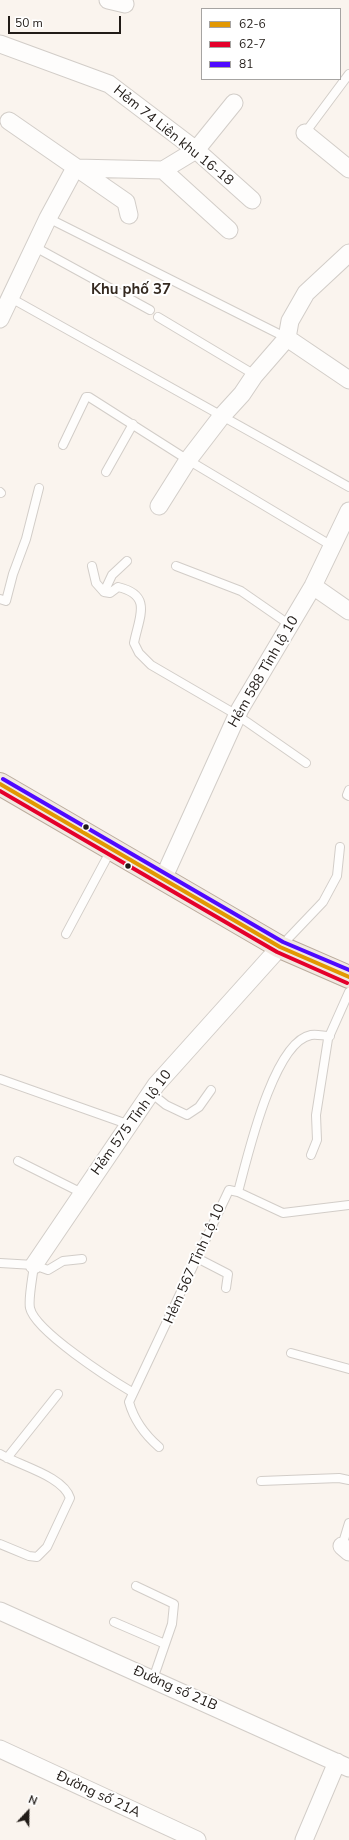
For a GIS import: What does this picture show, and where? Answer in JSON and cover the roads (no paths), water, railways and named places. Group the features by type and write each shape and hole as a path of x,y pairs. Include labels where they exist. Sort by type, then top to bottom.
{"main road":[{"path":"0,784 280,947 349,977"}],"street":[{"path":"108,0 125,4"},
{"name":"Hẻm 74 Liên khu 16-18","path":"0,44 108,84 196,150 252,200"},
{"path":"75,168 163,170 196,150 234,103"},
{"path":"9,120 75,168 126,202 129,215"},
{"path":"305,133 349,169"},
{"path":"0,319 4,295 35,246 48,218 75,168"},
{"path":"163,170 229,230"},
{"path":"159,506 188,460 221,417 242,394 255,375 287,338 290,322 306,293 349,253"},
{"path":"287,338 349,380"},
{"name":"Hẻm 588 Tỉnh lộ 10","path":"163,879 237,715 313,586 349,511"},
{"path":"313,586 349,611"},
{"name":"Hẻm 575 Tỉnh lộ 10","path":"34,1265 161,1079 280,947"},
{"name":"Đường số 21B","path":"0,1611 343,1765"},
{"name":"Đường số 21A","path":"0,1749 176,1836 197,1840"},
{"path":"304,1840 343,1765"}],"lane":[{"path":"305,133 349,74"},
{"path":"48,218 287,338"},
{"path":"35,246 150,310"},
{"path":"4,295 349,487"},
{"path":"158,316 255,375"},
{"path":"63,445 87,396 188,460 332,546"},
{"path":"106,472 133,424"},
{"path":"0,599 6,601 13,574 26,539 39,488"},
{"path":"104,592 112,575 127,561"},
{"path":"92,566 96,583 104,592 110,593 118,587 131,590 140,599 142,612 134,643 139,653 151,664 237,715 306,763"},
{"path":"176,566 241,591 290,625"},
{"path":"349,790 347,795 349,796"},
{"path":"280,947 323,902 338,876 340,847"},
{"path":"66,934 111,849"},
{"path":"311,1155 317,1140 316,1114 330,1036 349,992"},
{"name":"Hẻm 567 Tỉnh Lộ 10","path":"132,1392 164,1330 229,1190 238,1192 264,1098 288,1055 299,1041 311,1035 330,1036"},
{"path":"0,1079 130,1125"},
{"path":"151,1093 166,1105 187,1115 199,1107 210,1090"},
{"path":"18,1161 82,1193"},
{"path":"238,1192 283,1213 349,1205"},
{"path":"0,1263 34,1265 48,1270 63,1261 82,1258"},
{"path":"197,1258 228,1274 226,1288"},
{"path":"34,1265 30,1308 46,1331 109,1378 132,1392 129,1402 133,1417 149,1438 159,1447"},
{"path":"291,1353 349,1369"},
{"path":"0,1544 29,1556 37,1557 47,1547 70,1498 67,1490 56,1481 4,1456 58,1394"},
{"path":"261,1481 339,1478 349,1480"},
{"path":"345,1549 349,1523"},
{"path":"136,1586 174,1604 172,1624 153,1679"},
{"path":"114,1622 165,1644"}],"district":[{"name":"Khu phố 37","path":"131,290"}]}
